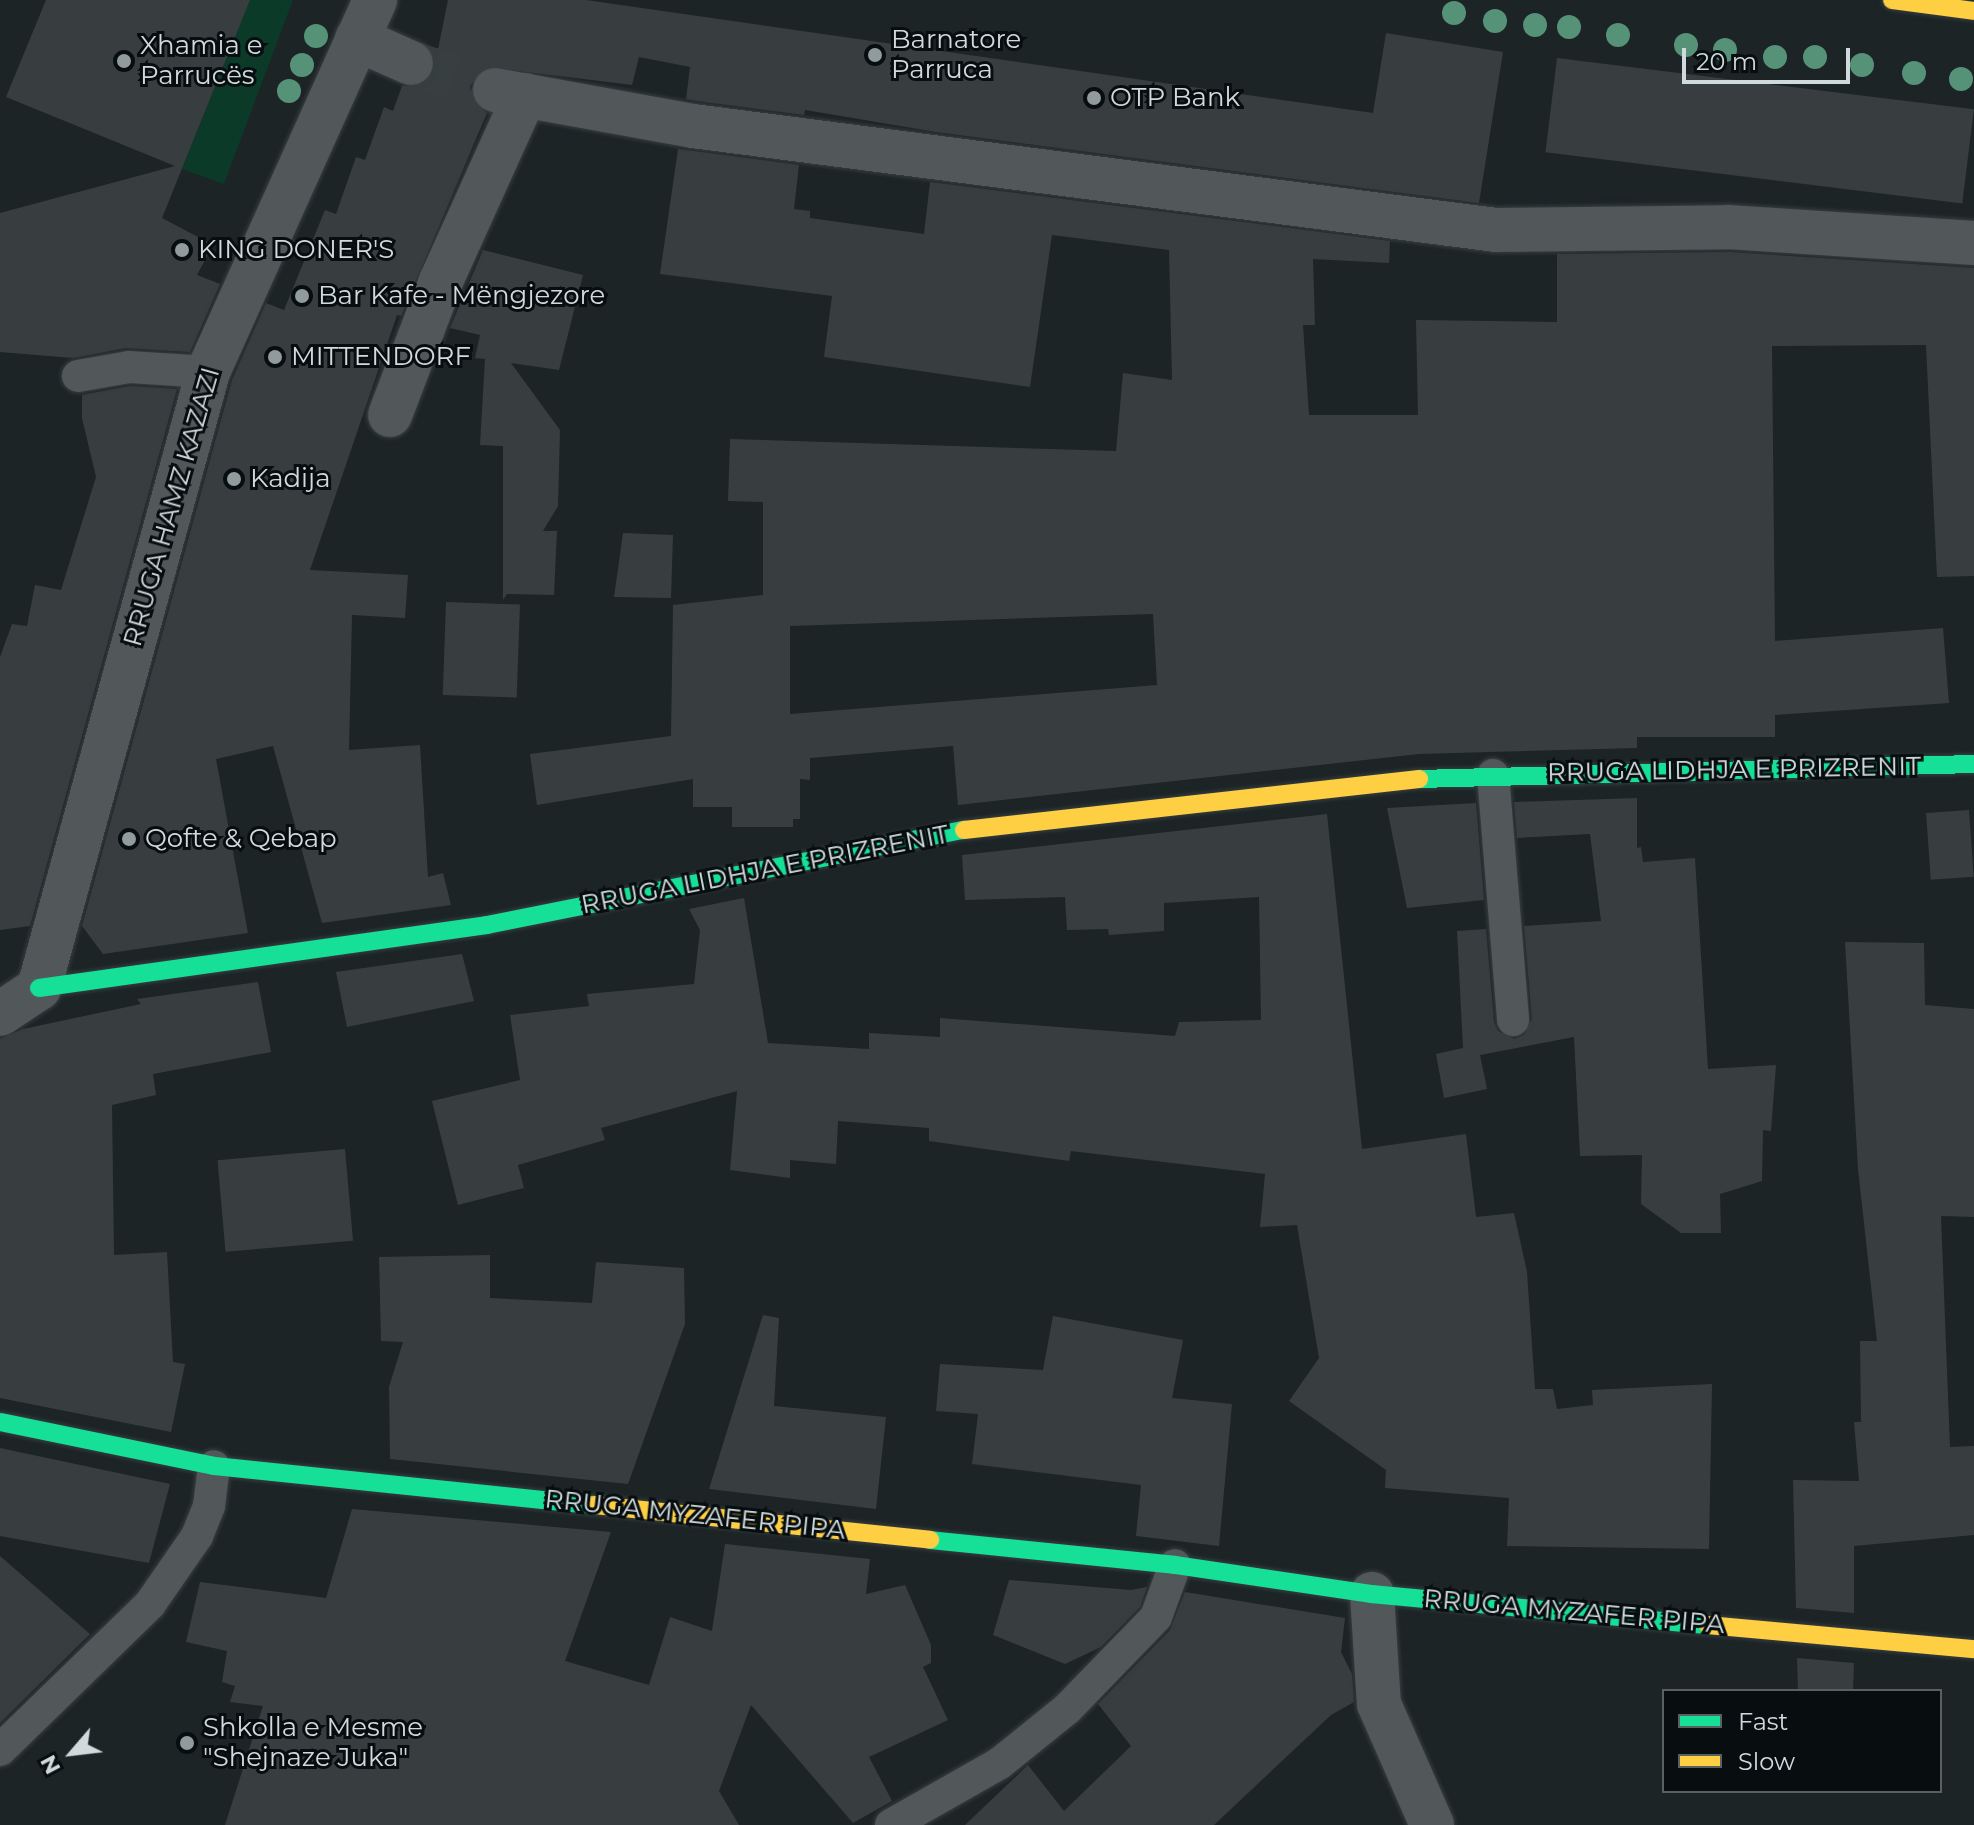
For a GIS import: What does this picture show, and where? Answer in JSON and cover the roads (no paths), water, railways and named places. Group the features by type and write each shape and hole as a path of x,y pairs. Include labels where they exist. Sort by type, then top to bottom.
{"street":[{"name":"RRUGA HAMZ KAZAZI","path":"39,988 208,372 375,0"},
{"path":"1892,0 1974,11"},
{"path":"357,39 411,63"},
{"path":"390,415 510,93 693,126 1496,230 1728,227 1974,243"},
{"name":"RRUGA LIDHJA E PRIZRENIT","path":"39,988 487,925 936,833 1493,775 1974,764"},
{"path":"0,1014 39,988"},
{"name":"RRUGA MYZAFER PIPA","path":"0,1422 214,1466 1175,1565 1372,1594 1974,1649"},
{"path":"1372,1594 1379,1704 1432,1825"}],"lane":[{"path":"78,376 160,366 208,372"},
{"path":"1493,775 1513,1020"},
{"path":"0,1750 150,1604 197,1536 209,1506 214,1466"},
{"path":"891,1825 1000,1763 1067,1709 1156,1617 1175,1565"}],"tunnel":[{"path":"411,63 495,90"}],"place":[{"name":"Barnatore Parruca","path":"875,55"},
{"name":"Xhamia e Parrucës","path":"124,61"},
{"name":"OTP Bank","path":"1094,98"},
{"name":"KING DONER'S","path":"182,250"},
{"name":"Bar Kafe - Mëngjezore","path":"302,296"},
{"name":"MITTENDORF","path":"275,357"},
{"name":"Kadija","path":"234,479"},
{"name":"Qofte & Qebap","path":"129,839"},
{"name":"Shkolla e Mesme \"Shejnaze Juka\"","path":"187,1743"}]}
